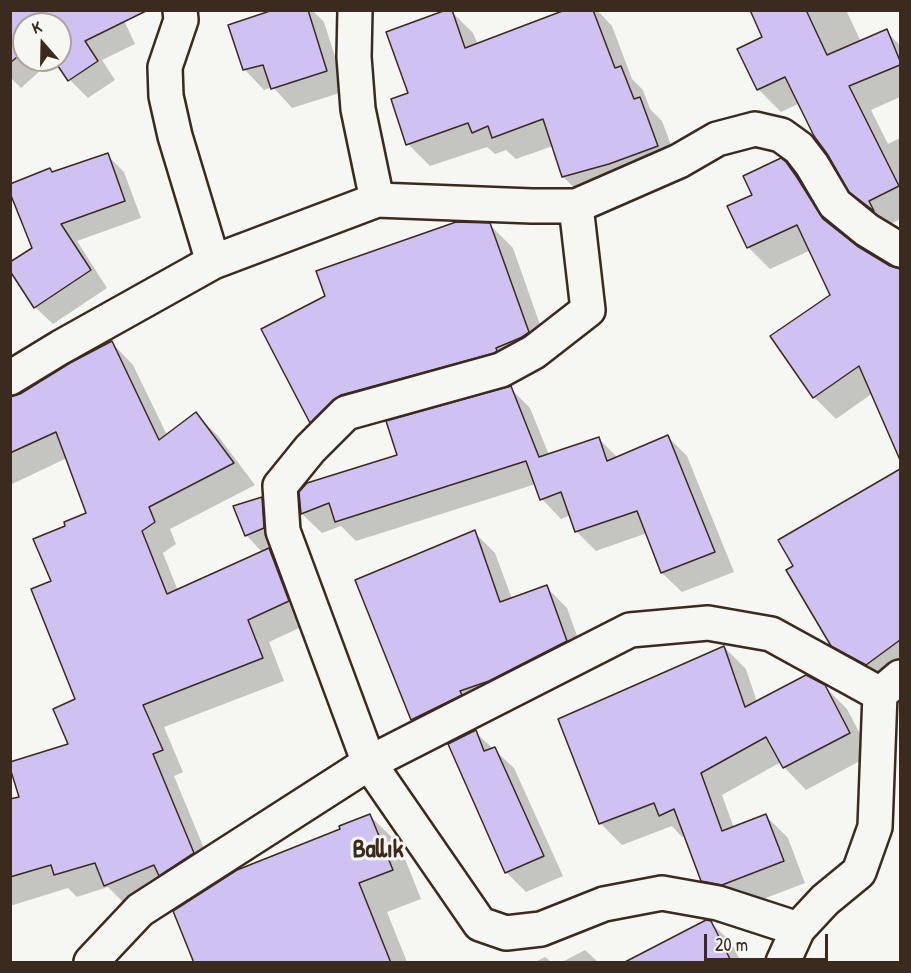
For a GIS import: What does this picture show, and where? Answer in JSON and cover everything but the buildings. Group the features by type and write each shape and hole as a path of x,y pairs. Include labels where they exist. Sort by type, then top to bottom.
{"street":[{"path":"180,10 181,20 165,67 166,96 174,136 213,262"},
{"path":"355,10 354,57 358,108 377,200"},
{"path":"10,378 213,262 377,200 576,206 680,161 717,140 755,129 781,135 799,148 835,204 867,230 900,250"},
{"path":"576,206 588,310 534,352 501,370 346,413 310,448 280,486 283,531 369,763 480,924 506,933 540,929 604,904 662,893 718,903 798,929"},
{"path":"91,963 140,910 369,763 630,630 708,622 771,634 890,685 875,827 859,873 825,900 798,929 783,963"}],"district":[{"name":"Ballık","path":"378,850"}]}
